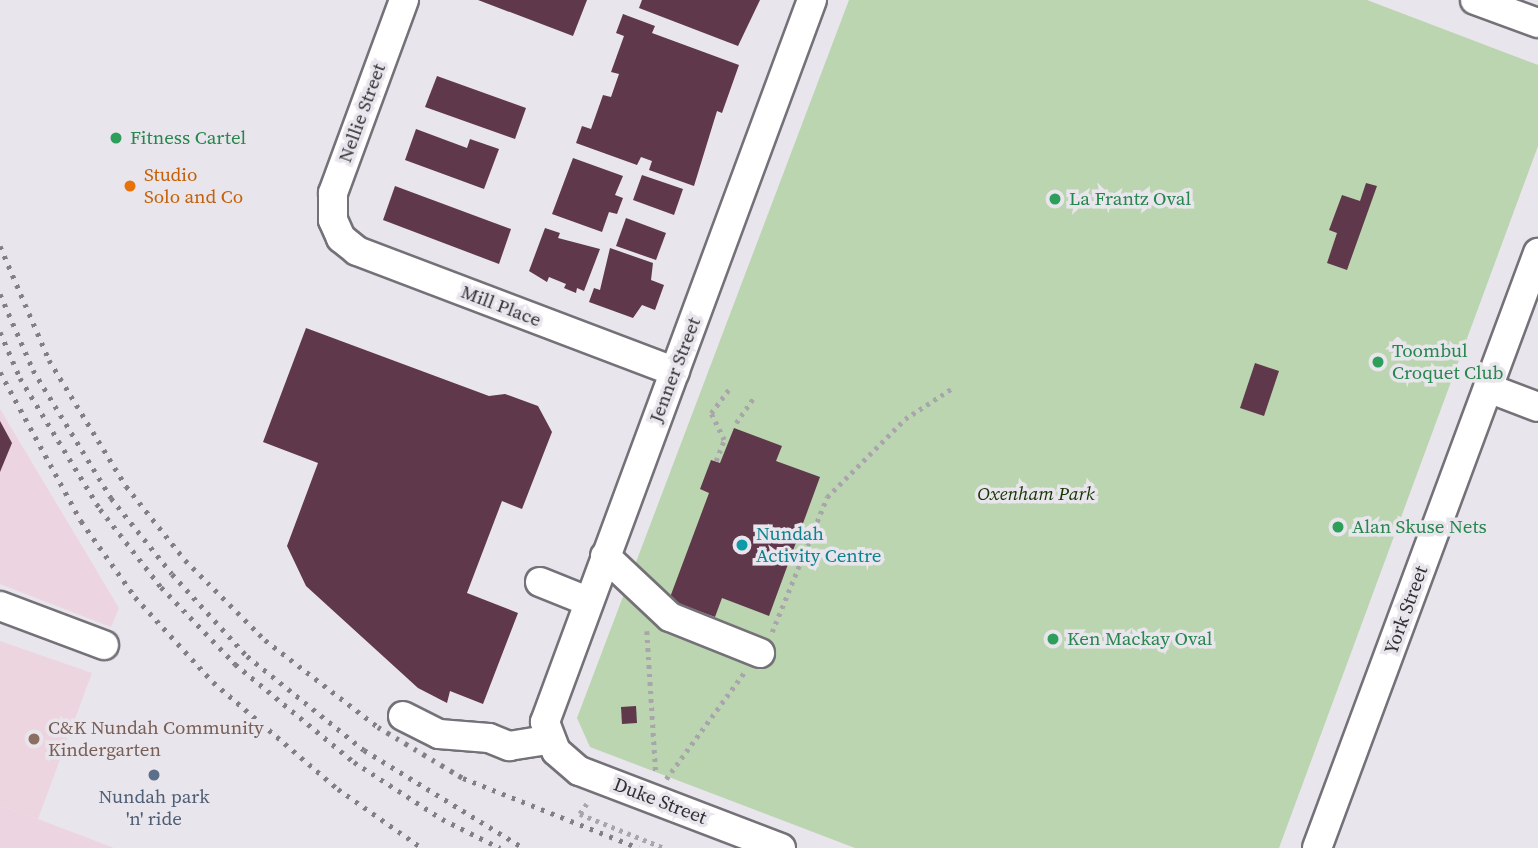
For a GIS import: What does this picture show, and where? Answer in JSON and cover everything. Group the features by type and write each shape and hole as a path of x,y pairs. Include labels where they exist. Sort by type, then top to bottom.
{"street":[{"name":"Nellie Street","path":"336,229 332,206 337,181 404,0"},
{"name":"Jenner Street","path":"548,740 545,712 675,372 812,0"},
{"path":"1475,0 1538,23"},
{"name":"Mill Place","path":"336,229 357,251 675,372"},
{"name":"York Street","path":"1317,848 1538,253"},
{"path":"1488,388 1538,407"},
{"path":"605,556 670,617 760,653"},
{"path":"540,582 587,601"},
{"path":"0,606 104,645"},
{"path":"403,716 439,734 489,738 509,746 548,740"},
{"name":"Duke Street","path":"548,740 579,771 781,848"}],"path":[{"path":"665,780 760,653 827,497 905,419 954,387"},
{"path":"716,461 724,440 711,413 729,389"},
{"path":"736,423 754,397"},
{"path":"643,589 656,776"},
{"path":"596,807 585,803 580,814 664,848"}],"shaded area":[{"path":"0,409 119,608 111,627 0,584"},
{"name":"C&K Nundah Community Kindergarten","path":"0,641 92,673 38,819 0,805"},
{"path":"0,805 38,819 114,848 0,848"}],"green space":[{"name":"Oxenham Park","path":"849,0 1367,0 1538,65 1538,146 1279,848 855,848 590,747 577,718"}],"building":[{"path":"478,0 587,0 573,36"},
{"path":"642,0 760,0 738,46 639,8"},
{"path":"623,14 655,26 652,33 739,65 722,113 717,111 694,186 649,170 652,161 641,157 637,165 576,143 582,126 591,129 603,95 611,97 619,74 611,72 624,36 616,33"},
{"path":"437,76 526,108 515,139 425,107"},
{"path":"416,129 467,148 470,139 499,149 484,189 405,160"},
{"path":"573,158 623,176 615,195 623,198 617,214 609,212 602,232 552,214"},
{"path":"642,175 683,189 674,215 633,200"},
{"path":"1366,183 1377,186 1347,270 1327,263 1337,233 1329,230 1342,195 1360,201"},
{"path":"395,186 511,229 499,264 383,220"},
{"path":"626,218 666,233 656,260 616,246"},
{"path":"545,228 560,233 558,238 600,249 584,291 577,288 576,293 564,288 566,284 549,277 547,282 529,271"},
{"path":"610,248 653,263 651,280 664,285 655,310 642,305 633,318 589,302 594,288 600,290"},
{"path":"306,328 489,396 505,394 538,406 552,432 522,509 502,501 467,593 518,613 483,704 450,691 447,703 418,688 306,586 287,546 318,463 263,442"},
{"path":"1255,363 1279,371 1264,416 1240,408"},
{"path":"0,421 12,443 0,472"},
{"name":"Nundah Activity Centre","path":"734,428 782,446 776,461 820,477 769,616 722,598 715,617 669,600 709,493 700,489 711,460 720,463"},
{"path":"636,706 637,723 622,724 621,707"}],"railway":[{"path":"0,246 49,360 126,486 185,560 265,640 378,727 463,778 639,848"},
{"path":"0,294 33,370 111,498 172,574 247,656 364,750 523,848"},
{"path":"0,332 20,378 100,509 161,587 235,664 354,762 442,819 500,848"},
{"path":"0,372 81,521 135,597 213,682 338,789 422,848"}],"place":[{"name":"Fitness Cartel","path":"116,138"},
{"name":"Studio Solo and Co","path":"130,186"},
{"name":"La Frantz Oval","path":"1055,199"},
{"name":"Toombul Croquet Club","path":"1378,362"},
{"name":"Alan Skuse Nets","path":"1338,527"},
{"name":"Nundah Activity Centre","path":"742,545"},
{"name":"Ken Mackay Oval","path":"1053,639"},
{"name":"C&K Nundah Community Kindergarten","path":"34,739"},
{"name":"Nundah park 'n' ride","path":"154,775"}]}
